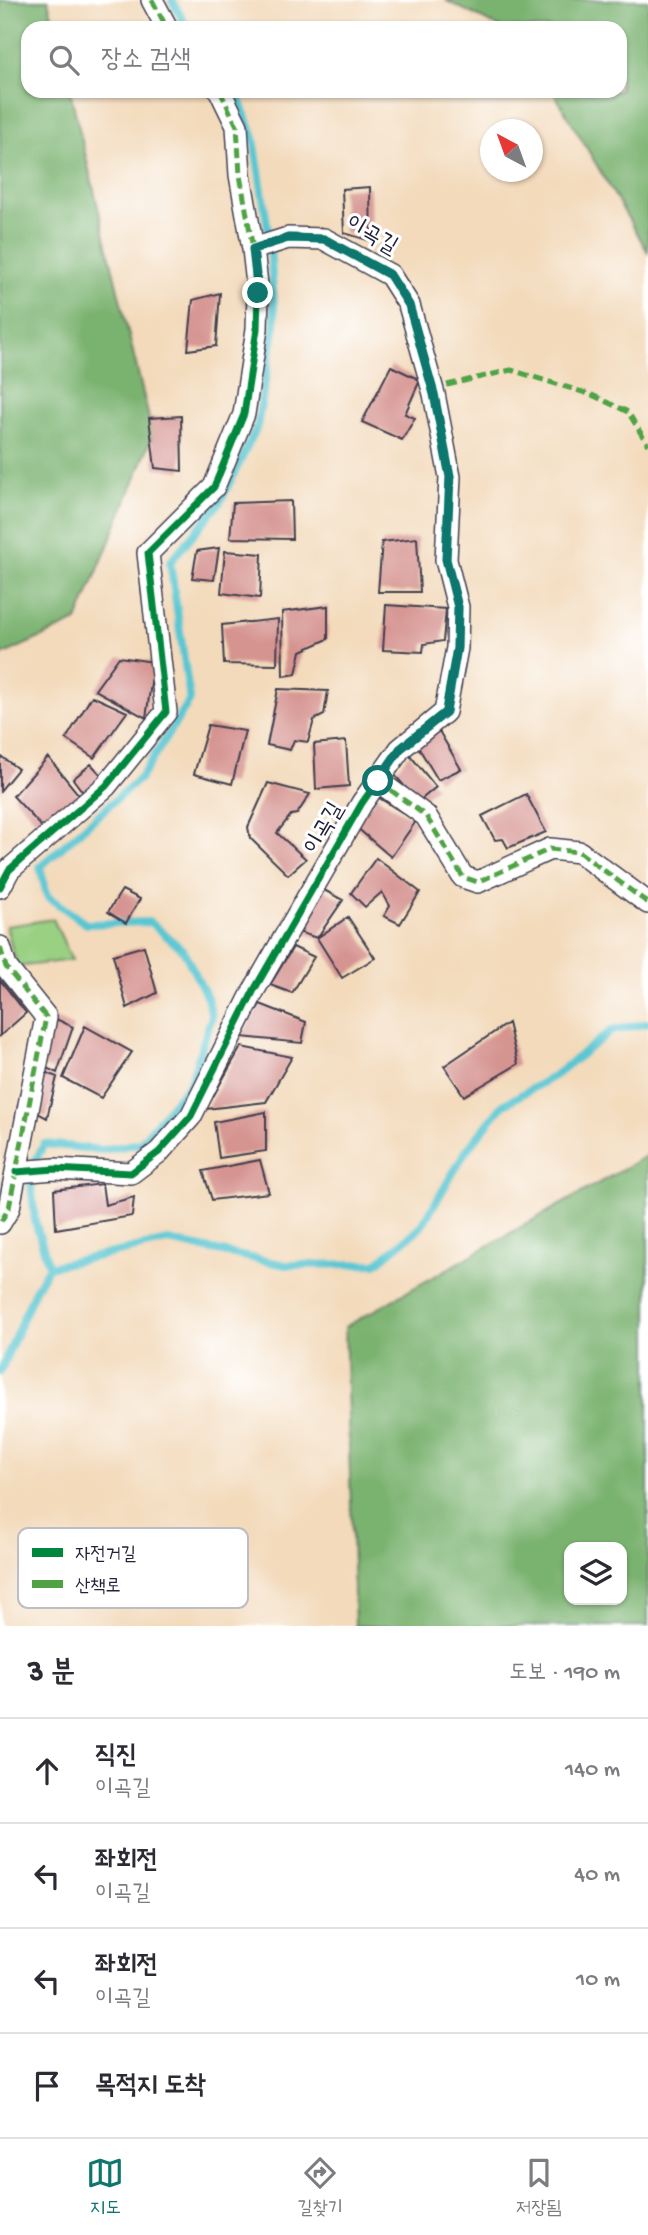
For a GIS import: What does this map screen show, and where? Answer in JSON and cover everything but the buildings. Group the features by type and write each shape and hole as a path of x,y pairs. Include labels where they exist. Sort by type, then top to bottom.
{"street":[{"path":"152,0 163,21"},
{"path":"0,887 9,870 106,786 166,712 148,553 214,487 244,414 257,329 258,293 240,175 237,126 223,98"},
{"name":"이곡길","path":"16,1172 55,1169 131,1173 159,1152 191,1116 254,990 378,781 400,749 446,712 457,648 458,607 446,559 450,477 434,394 409,305 390,275 324,239 288,238 253,249"},
{"path":"378,781 426,816 463,877 478,882 550,849 579,852 648,903"},
{"path":"0,947 6,967 46,1017 9,1208 0,1223"}],"green space":[{"path":"0,0 48,0 53,21 21,21 21,98 72,98 153,435 77,621 0,656"},
{"path":"445,0 648,0 648,252 557,98 627,98 627,21 487,21"},
{"path":"53,919 72,960 17,967 6,926"},
{"path":"648,1155 648,1626 355,1626 345,1327"}],"waterway":[{"path":"172,0 183,21"},
{"path":"0,1372 36,1288 49,1267 35,1221 30,1171 44,1144 103,1150 140,1143 190,1083 212,1016 207,997 183,950 150,922 86,924 47,896 40,867 141,777 190,700 170,562 220,502 257,427 275,324 270,243 254,138 240,98"},
{"path":"49,1267 168,1241 286,1265 376,1264 421,1227 466,1151 503,1105 554,1076 611,1031 648,1023"}],"marked path":[{"path":"152,0 163,21"},
{"path":"223,98 237,126 240,175 253,249"},
{"path":"447,385 511,370 592,395 628,412 648,445"},
{"path":"378,781 426,816 463,877 478,882 550,849 579,852 648,903"},
{"path":"0,947 6,967 46,1017 9,1208 0,1223"}],"cycle path":[{"path":"0,887 9,870 106,786 166,712 148,553 214,487 244,414 257,329 258,293 253,249 288,238 324,239 390,275 409,305 434,394 450,477 446,560 458,607 457,648 445,712 400,749 362,803 254,990 191,1116 159,1152 131,1173 55,1169 16,1172"}],"route":[{"path":"258,293 253,249 288,238 324,239 390,275 409,305 434,394 450,477 446,559 458,607 457,648 446,712 400,749 378,781"}]}
